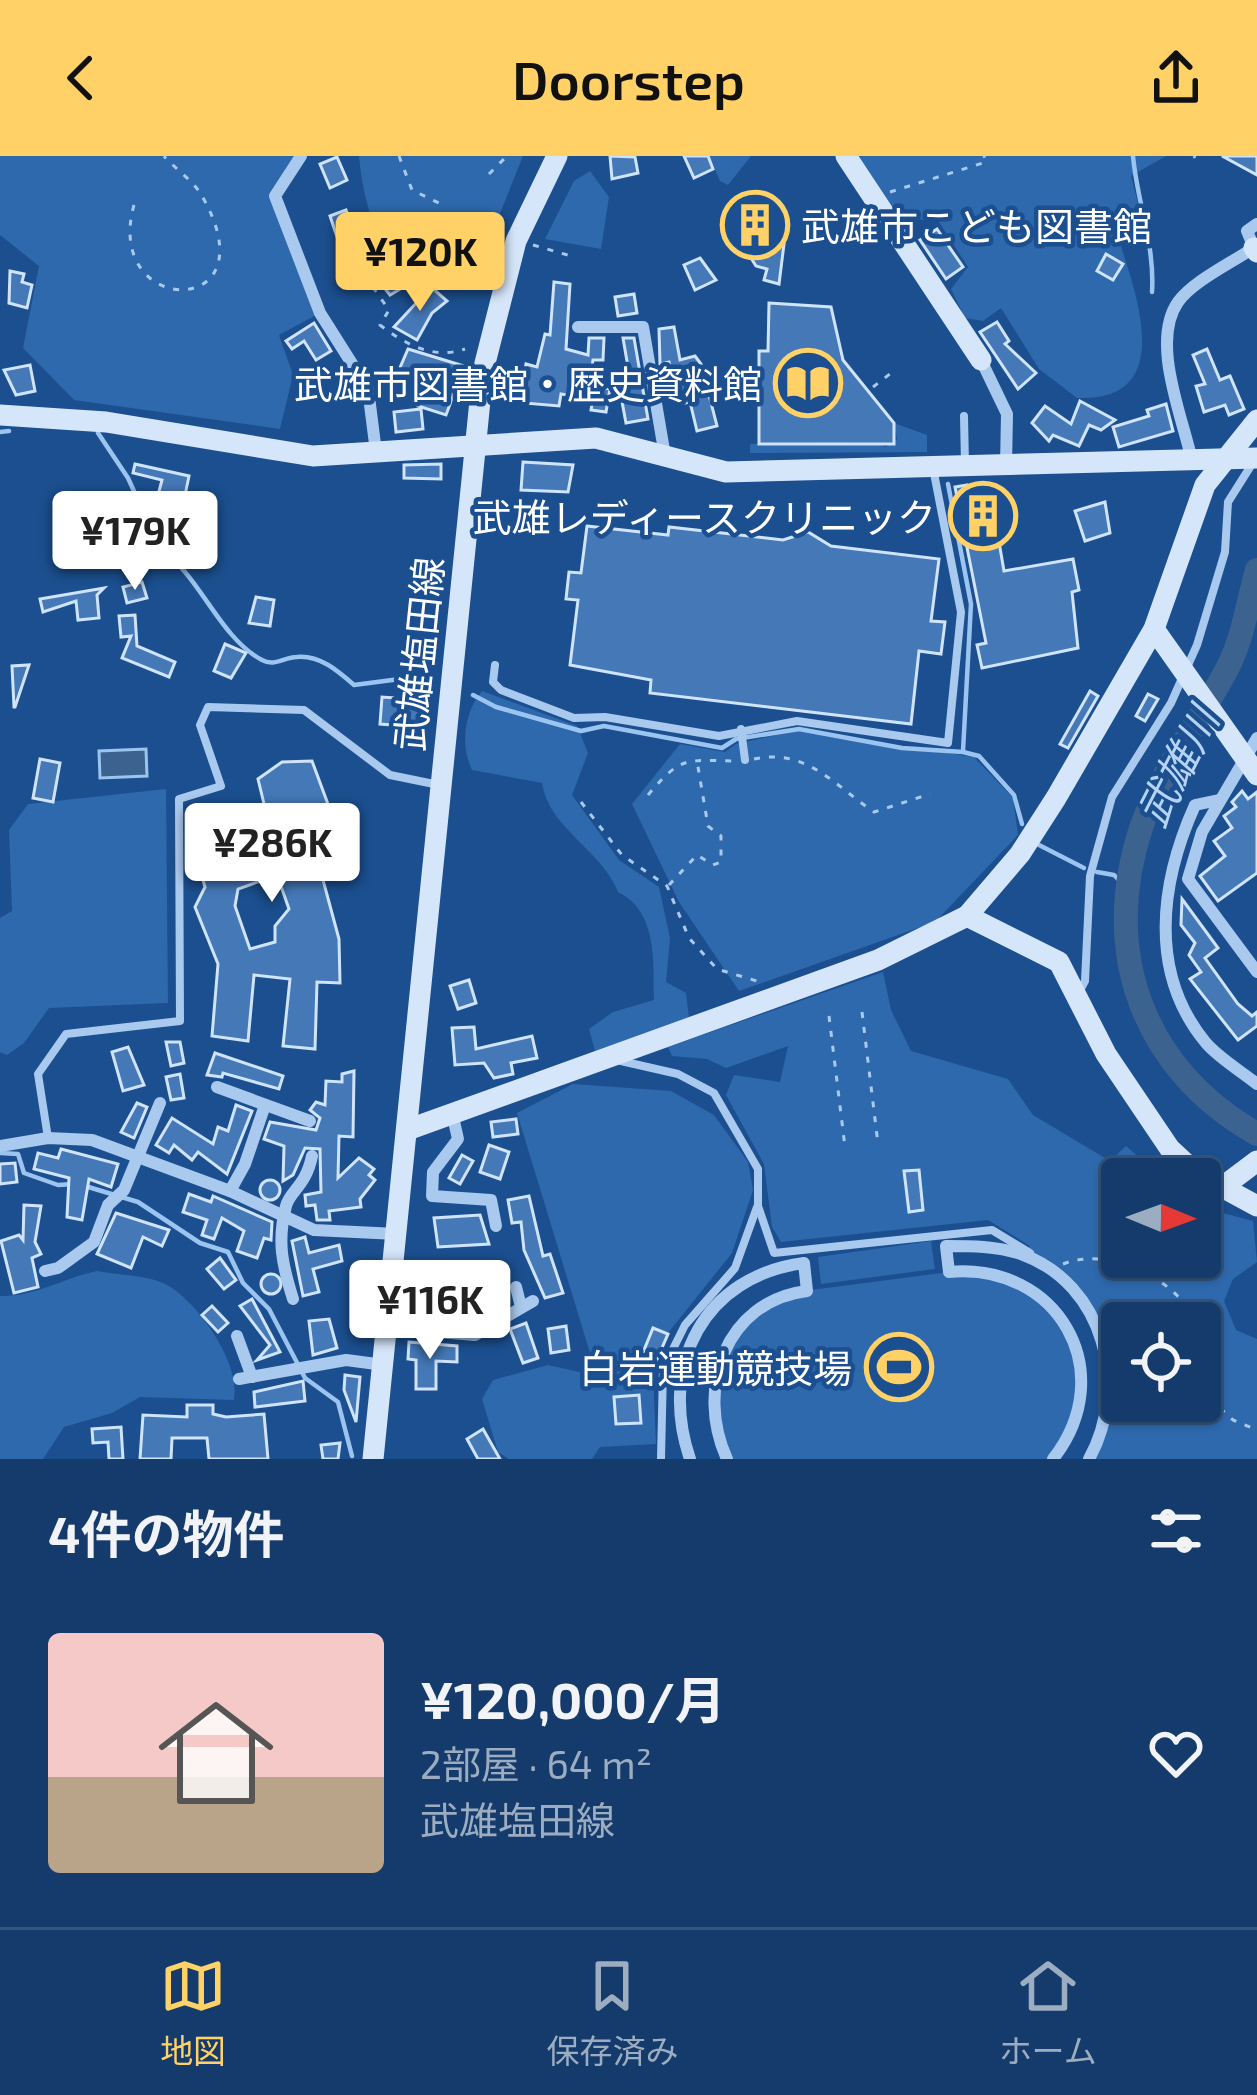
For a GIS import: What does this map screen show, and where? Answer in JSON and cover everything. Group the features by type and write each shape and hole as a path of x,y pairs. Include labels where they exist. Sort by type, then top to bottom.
{"street":[{"path":"301,156 275,196 320,313 368,388 376,452"},
{"name":"武雄塩田線","path":"373,1459 487,352 516,242 557,156"},
{"path":"847,156 981,361 1006,414 1006,466"},
{"path":"1192,460 1167,345 1170,323 1179,301 1256,248 1247,231 1257,224"},
{"path":"578,327 643,327 665,458"},
{"path":"0,415 106,422 313,456 596,438 726,472 1256,458"},
{"path":"407,1130 878,960 968,916 1020,854 1154,629 1205,485 1257,420"},
{"path":"1154,629 1250,755 1219,800 1188,879 1257,972"},
{"path":"1219,800 1196,805 1180,838 1169,876 1168,965 1181,1006 1208,1046 1257,1084"},
{"path":"968,916 1059,962 1106,1054 1170,1149 1229,1182 1257,1206"},
{"path":"218,1087 310,1121"},
{"path":"45,1271 58,1268 94,1243 160,1103"},
{"path":"230,1191 245,1164 265,1105"},
{"path":"453,1117 458,1138 433,1172 432,1196 491,1200 496,1226"},
{"path":"0,1146 47,1138 92,1140 330,1234 398,1234"},
{"path":"293,1299 277,1247 287,1217 286,1204 307,1182 312,1156"},
{"path":"1229,1182 1257,1161"},
{"path":"1052,1459 1066,1442 1080,1400 1081,1376 1070,1331 1043,1298 1014,1278 995,1272 950,1271 946,1246 982,1246 1024,1255 1065,1281 1088,1308 1110,1375 1110,1409 1089,1459"},
{"path":"690,1459 682,1405 683,1368 693,1338 713,1305 745,1277 804,1263 807,1291 764,1304 728,1338 715,1381 717,1431 727,1459"},
{"path":"388,1328 475,1335 527,1304 516,1287"},
{"path":"237,1336 245,1378 346,1360 384,1365"}],"lane":[{"path":"964,416 965,466"},
{"path":"1078,993 1085,981 1090,875 1112,797 1171,703 1197,645 1225,552 1228,502 1256,458"},
{"path":"495,665 494,682 500,690 574,718 605,717 719,736 797,721 948,743 961,612 932,467"},
{"path":"47,1138 38,1074 66,1034 180,1021 179,799 221,786 200,725 208,707 304,710 390,775 441,785"},
{"path":"741,729 745,760"},
{"path":"608,1058 678,1074 714,1094 758,1169 758,1205 774,1253 992,1230 1040,1259"},
{"path":"662,1459 663,1369 685,1325 735,1268 758,1205"}],"path":[{"path":"134,206 128,228 160,288 180,294 196,289 216,270 220,252 202,195 164,156"},
{"path":"399,156 412,190 443,205"},
{"path":"490,174 507,156"},
{"path":"873,198 986,162 984,156"},
{"path":"516,242 572,256"},
{"path":"369,248 359,269 389,310 380,325 406,345 449,355 466,350"},
{"path":"873,387 895,370"},
{"path":"648,795 674,764 776,754 824,769 874,812 930,794"},
{"path":"667,886 697,855 713,865 721,862 721,836 708,826 696,759"},
{"path":"580,802 622,855 667,886 689,938 717,968 782,995"},
{"path":"862,1012 878,1144"},
{"path":"829,1016 845,1147"},
{"path":"1040,1259 1054,1267 1074,1259 1118,1262 1187,1302"},
{"path":"1221,1409 1257,1430"}],"shaded area":[{"path":"0,156 301,156 275,196 320,313 279,335 293,375 280,429 74,400 23,348 39,266 0,235"},
{"path":"359,156 523,156 473,281 413,289 391,260 375,227"},
{"path":"709,156 751,156 728,185 720,181"},
{"path":"857,156 1166,156 1131,176 1144,227 1118,237 1140,314 1142,340 1139,364 1129,383 1108,395 1077,398 1039,369 1001,308 983,321 965,318 951,289 968,267 937,219 921,220 898,211 880,193"},
{"path":"590,171 609,197 601,249 545,239 574,181"},
{"path":"894,423 927,435 927,452 750,453 750,444 864,440 886,447 897,439"},
{"path":"482,691 577,726 588,753 572,795 619,860 659,887 670,938 666,982 686,993 689,1018 595,1051 589,1029 613,1012 654,1000 647,925 554,813 542,783 472,770 466,729"},
{"path":"799,730 974,757 1013,798 1018,835 935,922 739,991 679,902 632,804 680,744 725,752 736,744"},
{"path":"146,749 147,776 100,778 99,751"},
{"path":"166,789 168,1003 49,1008 24,1043 7,1055 0,1052 0,918 12,911 9,830 28,804"},
{"path":"883,972 891,1010 911,1051 1008,1079 1033,1115 1105,1158 1101,1158 1101,1278 1221,1278 1221,1213 1253,1221 1257,1262 1233,1279 1224,1301 1236,1330 1257,1339 1257,1459 1089,1459 1101,1422 1221,1422 1221,1302 1101,1302 1101,1341 1074,1296 1024,1255 1030,1246 988,1220 781,1242 772,1227 764,1164 726,1095 734,1075 780,1082 788,1046 726,1068 707,1059 672,1056 668,1047"},
{"path":"573,1084 671,1091 714,1115 748,1162 753,1190 732,1253 668,1333 653,1328 639,1375 653,1375 656,1444 600,1447 592,1459 509,1459 498,1452 482,1399 493,1380 548,1365 597,1376 517,1113"},
{"path":"1126,1146 1140,1158 1113,1158"},
{"name":"白岩運動競技場","path":"931,1241 935,1269 821,1284 818,1257"},
{"path":"97,1271 156,1280 189,1302 214,1333 231,1368 234,1400 140,1397 112,1413 64,1427 43,1459 0,1459 0,1296 25,1294"},
{"name":"白岩運動競技場","path":"949,1272 1014,1278 1069,1331 1080,1400 1053,1459 727,1459 715,1405 728,1338 788,1293"}],"building":[{"path":"610,156 635,157 638,173 612,179"},
{"path":"684,156 708,156 713,169 694,178"},
{"path":"1222,156 1257,156 1257,175"},
{"path":"337,157 347,180 330,188 320,164"},
{"name":"武雄市こども図書館","path":"756,193 785,236 779,284 764,280 767,269 756,266 724,215"},
{"path":"346,210 362,255 345,261 330,216"},
{"path":"937,229 963,267 946,279 920,240"},
{"path":"1106,254 1123,264 1113,280 1097,271"},
{"path":"700,258 716,280 695,290 684,265"},
{"path":"390,266 402,288 390,295 374,275"},
{"path":"10,271 24,274 22,282 32,285 27,308 9,303"},
{"path":"554,282 570,284 566,349 588,355 589,338 604,338 603,360 593,360 589,386 610,389 606,412 591,410 593,399 561,394 559,406 512,402 517,379 523,380 526,364 537,367 545,334 550,335"},
{"path":"431,287 447,301 432,313 417,340 394,327"},
{"path":"634,294 637,313 618,316 615,297"},
{"name":"武雄市図書館・歴史資料館","path":"769,303 831,307 843,360 894,423 894,444 759,444 759,351 768,351"},
{"path":"997,322 1009,341 1005,344 1036,373 1018,389 980,332"},
{"path":"314,323 331,351 316,360 304,341 292,349 286,341"},
{"path":"674,327 680,360 695,356 701,364 717,426 697,431 690,402 680,404 669,362 660,364 659,329"},
{"path":"623,338 634,338 648,419 626,423 617,375 629,373"},
{"path":"408,349 464,366 446,415 418,406 425,382 399,370"},
{"path":"1207,349 1220,380 1230,376 1244,409 1229,415 1225,405 1204,412 1196,386 1205,384 1193,355"},
{"path":"30,365 35,391 16,395 4,370"},
{"path":"1080,401 1115,420 1101,430 1089,425 1079,446 1053,435 1049,441 1032,423 1045,406 1071,424"},
{"path":"1166,404 1173,431 1119,447 1113,427 1149,416 1147,410"},
{"path":"421,409 423,429 396,432 394,412"},
{"path":"523,462 573,465 568,492 521,490"},
{"path":"135,464 189,476 183,505 157,499 162,480 133,473"},
{"path":"441,464 441,479 404,478 404,465"},
{"path":"967,485 968,490 980,488 984,507 1004,505 1008,524 1001,525 1004,541 999,542 1004,571 1073,559 1079,590 1072,592 1078,648 982,668 977,645 986,643 955,487"},
{"path":"1105,502 1110,533 1085,541 1075,511"},
{"path":"587,526 668,535 669,527 783,540 808,532 831,546 939,559 931,621 945,622 941,654 919,651 911,724 650,693 651,680 570,665 578,600 566,599 569,572 581,573"},
{"path":"142,582 147,598 127,603 123,587"},
{"path":"104,588 97,595 99,618 78,620 76,601 43,612 40,599"},
{"path":"256,597 274,600 270,626 249,623"},
{"path":"135,615 137,646 175,662 169,677 122,658 131,636 121,637 119,616"},
{"path":"225,644 246,653 231,678 214,671"},
{"path":"29,665 15,707 14,707 12,666"},
{"path":"413,690 427,692 420,727 380,724 382,697 411,699"},
{"path":"1090,691 1098,696 1068,748 1060,744"},
{"path":"1148,694 1158,699 1145,721 1136,716"},
{"path":"40,759 60,763 53,802 33,798"},
{"path":"312,761 342,842 324,850 334,877 323,880 339,939 340,983 317,982 315,1049 283,1046 290,979 254,975 248,1041 212,1036 218,964 195,907 205,887 187,822 217,812 234,854 273,841 258,779 282,762","holes":["277,875 289,909 275,926 275,942 250,949 235,906 238,889"]},
{"path":"1242,791 1248,799 1257,792 1257,873 1218,901 1200,876 1225,856 1214,841 1232,828 1224,816 1236,807 1232,802"},
{"path":"1182,899 1218,948 1205,958 1238,1004 1252,1016 1257,1012 1257,1026 1238,1040 1190,979 1201,972 1189,955 1195,943 1181,925"},
{"path":"469,980 476,1003 458,1009 450,986"},
{"path":"474,1027 476,1049 532,1036 537,1058 511,1063 513,1074 494,1078 484,1063 455,1065 452,1028"},
{"path":"166,1042 180,1042 184,1063 171,1066"},
{"path":"128,1047 144,1085 123,1091 112,1052"},
{"path":"215,1053 283,1076 279,1089 223,1073 222,1077 207,1075"},
{"path":"354,1071 353,1137 339,1136 338,1178 359,1158 374,1169 369,1175 375,1180 360,1199 361,1207 329,1211 330,1220 317,1220 315,1205 306,1206 305,1195 321,1192 320,1149 305,1148 293,1175 283,1181 284,1146 264,1139 270,1122 316,1130 320,1118 310,1110 316,1102 325,1105 326,1081 342,1082 342,1074"},
{"path":"180,1074 184,1098 171,1100 166,1077"},
{"path":"137,1103 147,1107 134,1138 121,1132"},
{"path":"236,1105 252,1111 227,1174 198,1152 192,1160 174,1145 169,1153 156,1145 172,1118 213,1144 218,1127 228,1131"},
{"path":"516,1119 518,1134 493,1137 491,1122"},
{"path":"489,1145 509,1152 500,1179 480,1172"},
{"path":"61,1149 118,1164 111,1187 89,1179 82,1220 67,1217 69,1178 34,1169 38,1153 58,1158"},
{"path":"462,1155 473,1161 460,1184 449,1178"},
{"path":"15,1163 17,1182 0,1184 0,1164"},
{"path":"919,1170 923,1210 909,1212 904,1171"},
{"path":"270,1180 280,1190 270,1200 260,1190"},
{"path":"189,1194 211,1202 213,1196 272,1222 271,1240 264,1238 257,1258 237,1251 244,1231 222,1218 214,1239 202,1235 207,1220 183,1212"},
{"path":"529,1196 543,1256 550,1254 563,1293 545,1298 524,1250 521,1222 512,1223 508,1200"},
{"path":"24,1205 41,1206 35,1242 41,1254 32,1258 38,1287 14,1293 1,1241 19,1235 23,1240"},
{"path":"116,1213 169,1230 162,1246 143,1237 131,1268 97,1254"},
{"path":"480,1215 489,1244 438,1247 434,1218"},
{"path":"305,1237 309,1253 339,1245 342,1261 313,1269 319,1292 303,1296 292,1241"},
{"path":"220,1258 236,1280 224,1289 207,1269"},
{"path":"500,1269 504,1303 487,1309 481,1274"},
{"path":"271,1274 281,1284 271,1294 261,1284"},
{"path":"416,1290 457,1293 457,1314 432,1313 432,1321 411,1318"},
{"path":"252,1299 280,1352 257,1360 270,1345 240,1306"},
{"path":"212,1306 228,1323 218,1332 202,1315"},
{"path":"329,1319 337,1348 313,1355 309,1321"},
{"path":"526,1323 538,1358 523,1363 510,1329"},
{"path":"566,1326 569,1350 551,1353 548,1329"},
{"path":"653,1328 668,1334 654,1366 640,1360"},
{"path":"409,1342 457,1346 457,1362 436,1361 436,1389 416,1389 416,1360 408,1359"},
{"path":"345,1375 360,1377 356,1422 344,1390"},
{"path":"303,1381 305,1401 255,1407 254,1392"},
{"path":"639,1395 641,1423 616,1424 614,1397"},
{"path":"187,1405 213,1405 213,1414 226,1417 264,1414 268,1459 209,1459 207,1438 172,1438 171,1459 140,1459 143,1415 187,1417"},
{"path":"121,1427 123,1459 109,1459 108,1442 93,1443 92,1429"},
{"path":"483,1429 500,1459 478,1459 467,1439"},
{"path":"340,1443 338,1459 323,1459 321,1445"}],"waterway":[{"path":"1133,156 1151,257 1152,292"},
{"path":"0,432 9,431"},
{"path":"98,433 128,478 162,553 186,573 246,649 267,662 297,657 321,661 354,685 400,679 427,687"},
{"path":"948,484 971,604 963,751"},
{"name":"武雄川","path":"1257,570 1233,656 1141,828 1126,919 1141,1004 1159,1042 1185,1077 1218,1108 1257,1134"},
{"path":"473,695 496,707 581,731 604,726 722,748 736,739 799,729 902,748 963,752 979,756 1014,795 1022,824"},
{"path":"1039,845 1084,868"},
{"path":"1097,872 1114,875 1127,888"},
{"path":"0,1153 18,1154 24,1173 58,1185 74,1184"},
{"path":"85,1186 138,1202 200,1243 228,1252 243,1283 269,1309 305,1378 338,1402 352,1456"}],"place":[{"name":"武雄市こども図書館","path":"755,225"},
{"name":"武雄市図書館・歴史資料館","path":"808,383"},
{"name":"武雄レディースクリニック","path":"983,516"},
{"name":"白岩運動競技場","path":"899,1367"}]}
